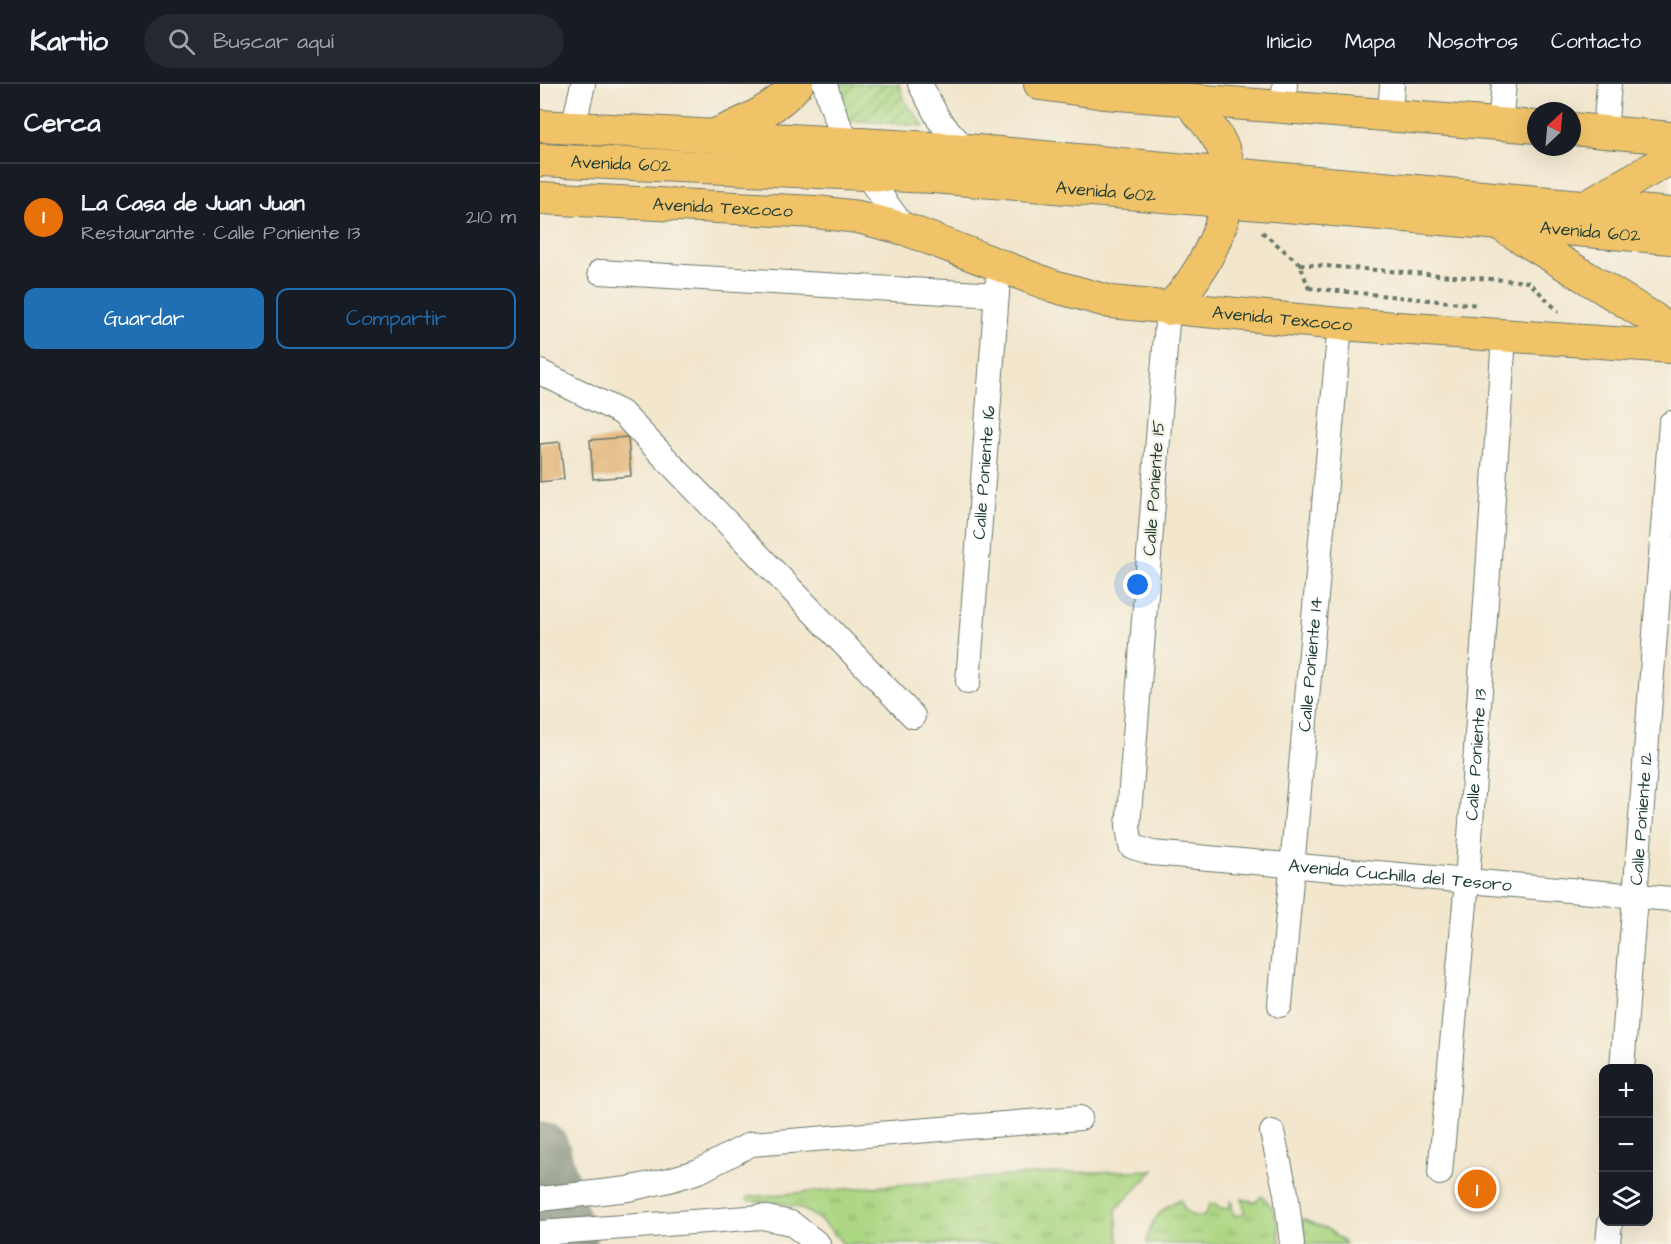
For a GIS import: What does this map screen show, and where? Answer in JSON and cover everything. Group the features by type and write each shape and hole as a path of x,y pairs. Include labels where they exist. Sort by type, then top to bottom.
{"main road":[{"path":"712,136 752,118 789,94 797,84"},
{"path":"1040,84 1187,99 1283,96 1391,99 1500,124 1527,126"},
{"path":"1168,309 1184,295 1209,255 1227,189 1226,156 1215,133 1187,99"},
{"name":"Avenida 602","path":"550,125 966,150 1227,189 1500,224 1671,238"},
{"path":"1581,130 1671,138"},
{"path":"1584,207 1671,159"},
{"name":"Avenida 602","path":"540,160 1227,189 1584,207 1671,214"},
{"name":"Avenida Texcoco","path":"540,198 816,212 858,217 905,229 998,280 1168,309 1671,347"},
{"path":"1500,224 1654,319 1666,329 1671,338"}],"street":[{"path":"550,125 583,84"},
{"path":"825,84 847,144 864,174 905,229"},
{"path":"920,84 939,120 966,150"},
{"path":"1500,124 1504,84"},
{"path":"1605,132 1609,84"},
{"path":"600,272 998,280"},
{"name":"Calle Poniente 16","path":"968,682 998,280"},
{"name":"Calle Poniente 15","path":"1131,846 1128,827 1168,309"},
{"name":"Calle Poniente 14","path":"1280,1005 1331,323"},
{"name":"Calle Poniente 13","path":"1440,1173 1467,882 1504,336"},
{"path":"540,372 622,413 914,716"},
{"name":"Calle Poniente 12","path":"1622,1064 1671,423"},
{"name":"Avenida Cuchilla del Tesoro","path":"1131,846 1152,853 1292,867 1671,899"},
{"path":"540,1199 570,1197 669,1180 699,1170 751,1144 1080,1118"},
{"path":"1272,1132 1286,1193 1292,1244"},
{"path":"540,1186 550,1194 570,1197"},
{"path":"540,1233 762,1217 791,1223 818,1244"},
{"path":"1608,1244 1610,1226"}],"path":[{"path":"1257,228 1300,264 1309,288 1331,323"},
{"path":"1300,264 1529,282 1560,313 1548,312"},
{"path":"1309,288 1488,306"}],"green space":[{"path":"833,84 899,84 905,101 924,126 848,120"},
{"path":"1154,1170 1116,1210 1119,1244 843,1244 823,1222 802,1209 764,1201 748,1201 747,1197 1034,1174"},
{"path":"1262,1196 1271,1206 1276,1217 1280,1244 1147,1244 1150,1229 1157,1217 1180,1199 1188,1213 1194,1216 1204,1216 1210,1204 1215,1203 1217,1207 1228,1209 1231,1201 1234,1216 1245,1213 1242,1199 1255,1202"},
{"path":"1302,1219 1329,1230 1346,1244 1303,1244"}],"building":[{"path":"628,437 631,476 593,479 590,440"},
{"path":"560,442 564,479 540,482 540,444"}],"taxiway":[{"path":"540,1151 567,1244"}],"place":[{"name":"La Casa de Juan Juan","path":"1477,1189"}]}
